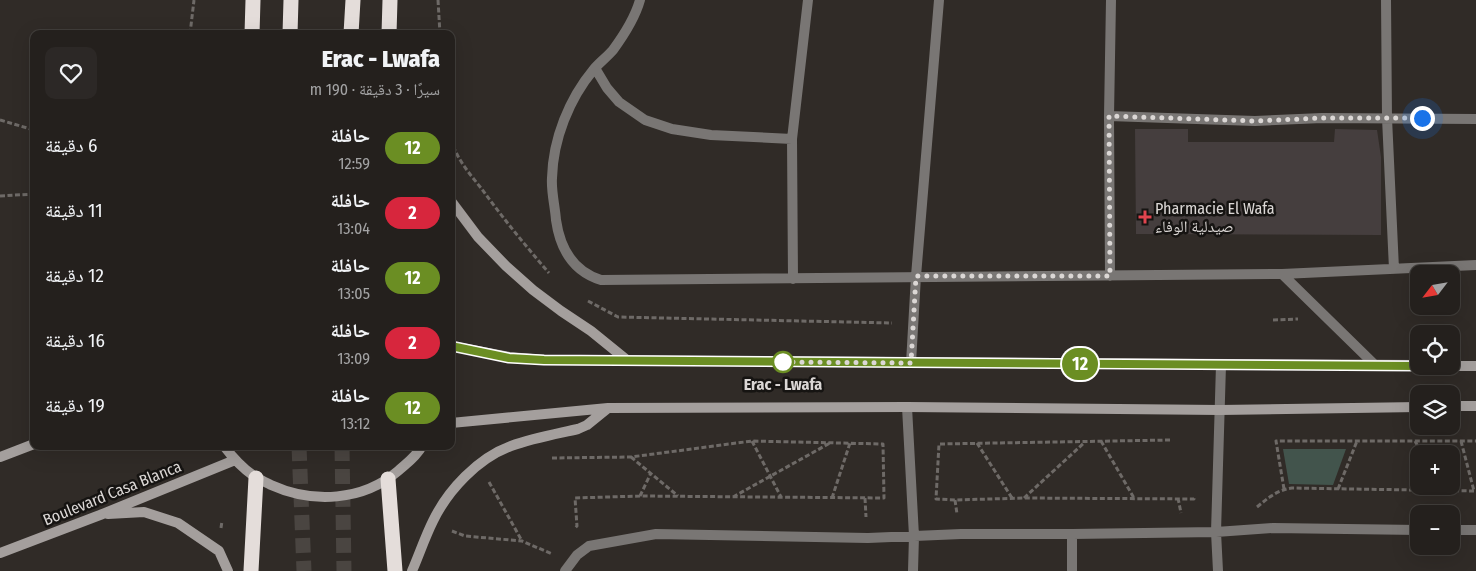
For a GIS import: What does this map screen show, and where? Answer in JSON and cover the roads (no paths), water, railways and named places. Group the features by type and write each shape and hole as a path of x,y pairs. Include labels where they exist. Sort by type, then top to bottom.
{"highway":[{"path":"252,30 254,0"},
{"path":"290,30 292,0"},
{"path":"351,30 352,0"},
{"path":"389,30 390,0"},
{"path":"251,571 256,478"},
{"path":"388,479 395,571"}],"main road":[{"path":"455,206 478,237 519,278 561,312 591,331 628,361"},
{"path":"455,347 509,358 544,360 1410,366"},
{"path":"1460,366 1476,366"},
{"path":"1460,406 1476,406"},
{"path":"455,423 608,408 907,407 1220,410 1410,407"},
{"path":"412,571 433,521 466,476 478,465 494,454 511,446 578,429 587,425 608,408"},
{"path":"0,458 30,446"},
{"path":"227,450 235,460 256,478 288,492 322,498 356,494 388,479 416,456 420,450"},
{"name":"Boulevard Casa Blanca","path":"0,553 235,460"},
{"path":"100,515 144,512 178,523 219,551 228,571"}],"street":[{"path":"640,0 638,9 626,30 612,50 595,68 574,98 559,136 554,156 552,180 558,236 564,250 580,269 590,276 601,280 1282,274 1476,265"},
{"path":"793,279 792,139 808,0"},
{"path":"911,363 916,276 939,0"},
{"path":"1110,276 1109,116 1111,0"},
{"path":"1386,0 1387,118 1394,269"},
{"path":"595,68 607,88 619,102 645,120 672,129 711,134 792,139"},
{"path":"1109,116 1255,121 1387,118 1476,119"},
{"path":"1282,274 1375,365"},
{"path":"1218,571 1216,532 1221,365"},
{"path":"907,407 914,536 913,571"},
{"path":"565,571 577,555 589,546 656,534 868,538 962,534 1216,532 1273,528 1410,530"},
{"path":"1460,530 1476,530"},
{"path":"1072,534 1072,571"}],"tunnel":[{"path":"299,450 304,571"},
{"path":"342,450 344,571"}],"place":[{"name":"Pharmacie El Wafa صيدلية الوفاء","path":"1145,217"},
{"name":"Erac - Lwafa","path":"783,362"}]}
